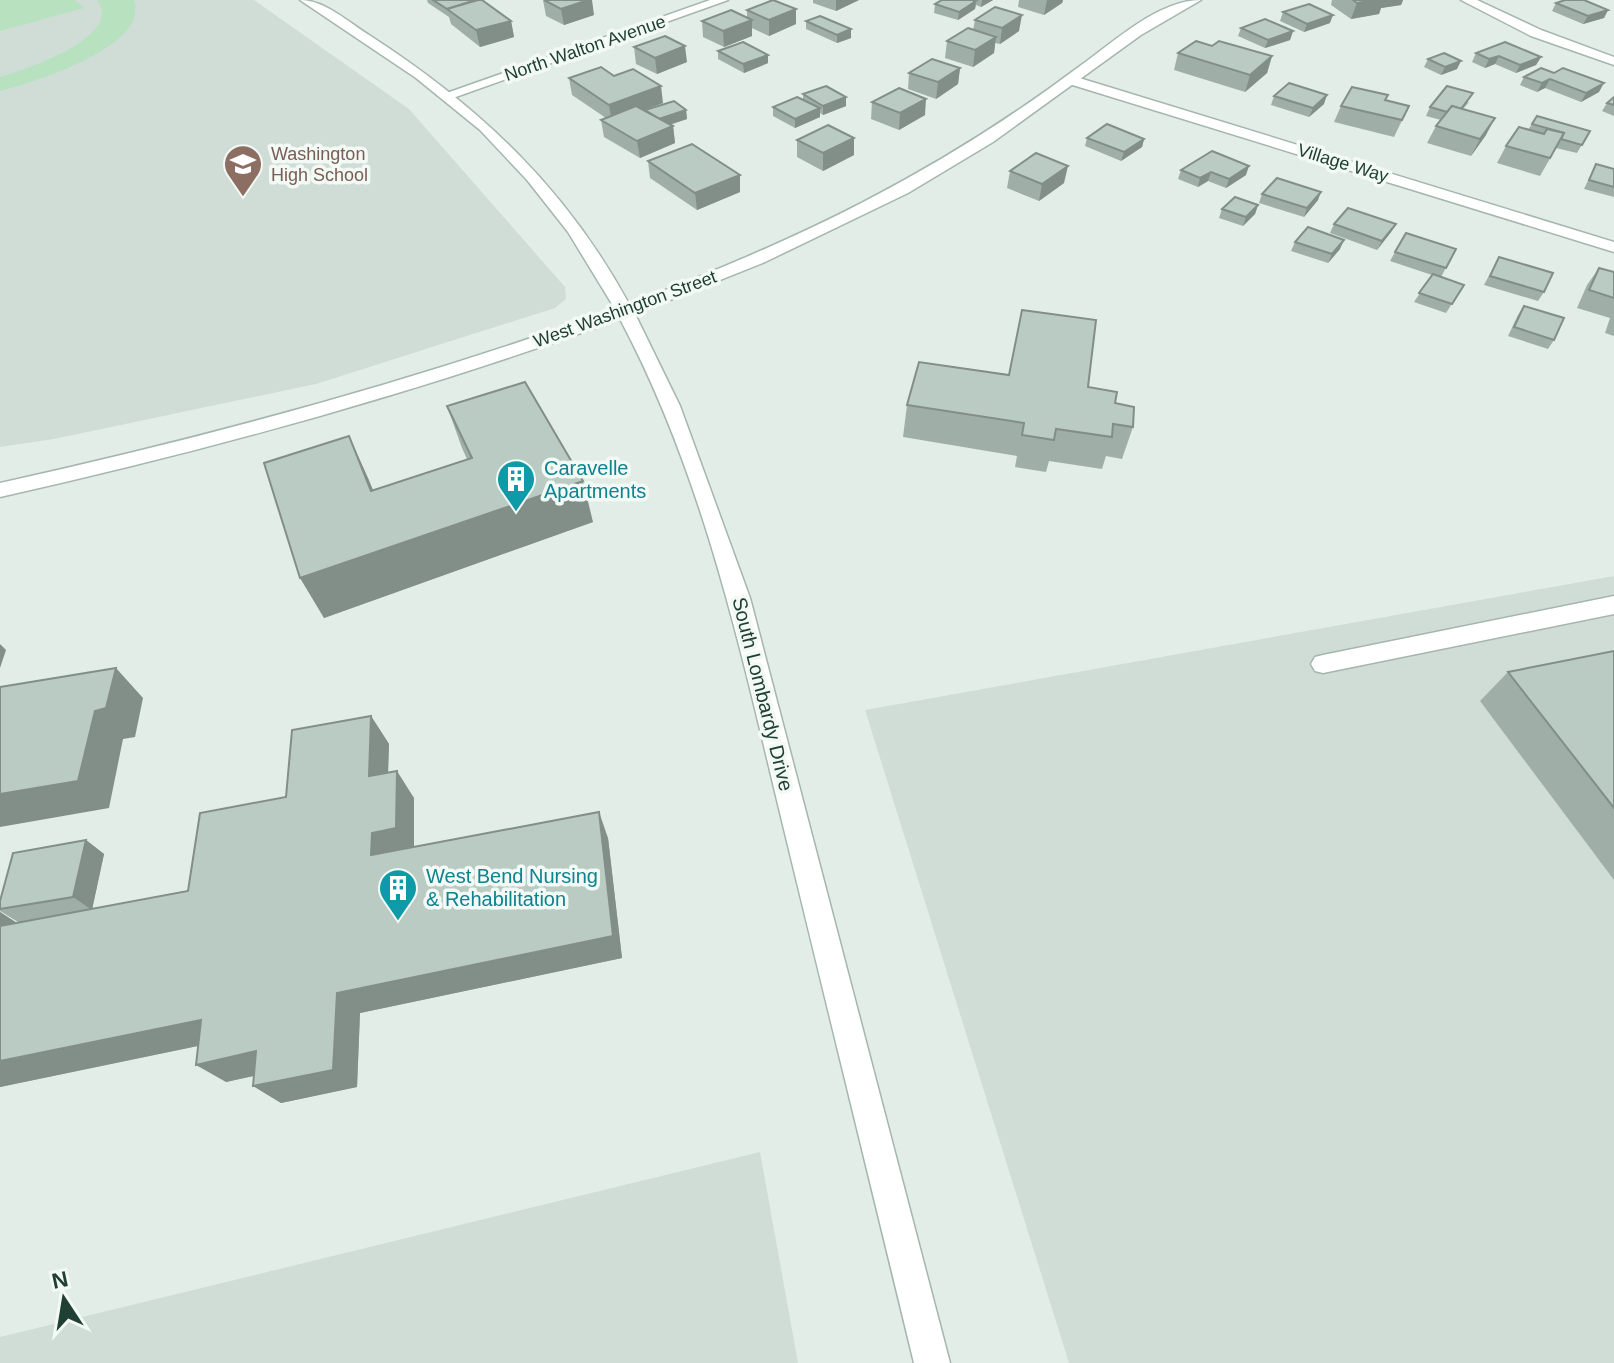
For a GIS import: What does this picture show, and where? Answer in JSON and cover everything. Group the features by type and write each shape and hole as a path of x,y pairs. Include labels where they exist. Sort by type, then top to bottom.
{"street":[{"name":"South Lombardy Drive","path":"306,0 448,95 527,170 576,230 627,311 664,385 704,486 739,598 932,1363"},
{"name":"North Walton Avenue","path":"448,95 722,0"},
{"name":"West Washington Street","path":"0,490 198,446 445,374 627,311 803,241 916,184 957,159 1141,28 1195,0"},
{"path":"1467,0 1536,33 1614,61"},
{"name":"Village Way","path":"1071,80 1614,247"},
{"path":"1323,664 1614,605"}],"shaded area":[{"name":"Washington High School","path":"0,0 254,0 409,109 565,287 566,299 555,308 316,384 54,439 0,447"},
{"path":"1614,576 1614,1363 1069,1363 865,710"},
{"path":"760,1152 798,1363 0,1363 0,1337"}],"green space":[{"path":"0,0 75,0 84,8 0,31"},
{"path":"97,0 134,0 134,17 125,33 85,60 0,91 0,77 49,59 85,39 97,27 102,14"}],"building":[{"path":"433,0 476,0 447,9"},
{"path":"478,0 511,21 476,30 447,9"},
{"path":"544,0 588,0 561,9"},
{"path":"773,0 796,9 769,20 747,10"},
{"path":"942,0 976,1 959,12 935,4"},
{"path":"1584,0 1608,10 1588,16 1556,3"},
{"path":"1309,4 1333,15 1307,24 1283,12"},
{"path":"995,7 1022,15 1002,28 975,20"},
{"path":"731,10 752,20 723,31 702,21"},
{"path":"820,16 851,29 837,35 806,21"},
{"path":"1265,19 1293,31 1268,40 1241,28"},
{"path":"968,28 996,37 975,50 947,41"},
{"path":"665,36 685,46 655,58 634,47"},
{"path":"1196,41 1212,46 1219,41 1272,56 1250,75 1178,53"},
{"path":"743,42 768,55 743,64 718,51"},
{"path":"1505,42 1541,57 1520,65 1499,56 1489,59 1476,53"},
{"path":"1444,53 1461,61 1445,67 1428,59"},
{"path":"932,59 960,68 938,82 909,73"},
{"path":"601,67 614,76 633,69 661,86 609,105 569,78"},
{"path":"1541,68 1554,73 1563,68 1604,83 1586,93 1550,79 1542,83 1524,77"},
{"path":"1289,83 1327,95 1313,108 1274,96"},
{"path":"826,86 846,97 823,106 803,94"},
{"path":"1447,86 1473,93 1461,109 1452,106 1447,112 1430,107"},
{"path":"1352,87 1388,95 1385,100 1409,106 1402,120 1341,106"},
{"path":"899,88 926,99 900,113 872,102"},
{"path":"797,97 820,108 795,119 773,107"},
{"path":"674,101 686,110 659,119 645,110"},
{"path":"636,106 673,126 637,141 601,120"},
{"path":"1452,106 1495,118 1480,139 1436,126"},
{"path":"1537,116 1590,131 1582,145 1561,139 1564,133 1532,124"},
{"path":"1107,124 1144,139 1124,152 1087,138"},
{"path":"828,125 854,138 823,153 797,140"},
{"path":"1519,127 1544,134 1547,129 1564,133 1550,158 1506,146"},
{"path":"692,144 740,175 695,193 648,161"},
{"path":"1212,151 1249,166 1229,179 1211,172 1200,178 1181,170"},
{"path":"1036,153 1068,166 1042,184 1010,171"},
{"path":"1596,164 1614,169 1614,187 1589,180"},
{"path":"1277,178 1321,192 1307,208 1262,194"},
{"path":"1235,197 1258,205 1246,217 1222,209"},
{"path":"1348,208 1396,224 1382,241 1334,224"},
{"path":"1308,227 1344,240 1332,254 1295,242"},
{"path":"1406,233 1456,249 1446,268 1395,252"},
{"path":"1499,257 1553,273 1544,292 1490,276"},
{"path":"1599,268 1614,272 1614,298 1589,290"},
{"path":"1433,274 1464,285 1452,304 1419,293"},
{"path":"1524,306 1564,318 1554,340 1514,327"},
{"path":"1022,310 1096,320 1088,387 1117,392 1115,403 1134,407 1133,427 1113,424 1112,437 1056,429 1054,440 1022,435 1024,423 907,405 919,362 1009,375"},
{"path":"525,382 583,481 300,578 264,463 349,436 371,491 472,458 447,406"},
{"path":"1614,651 1614,808 1508,672"},
{"path":"116,668 106,708 95,711 78,781 0,794 0,687"},
{"name":"West Bend Nursing & Rehabilitation","path":"371,716 369,776 397,771 396,828 372,833 371,855 599,812 613,936 337,993 333,1070 253,1086 256,1051 196,1065 201,1020 0,1061 0,926 188,891 200,813 286,797 292,730"},
{"path":"86,840 73,897 0,909 13,853"}],"place":[{"name":"Washington High School","path":"243,198"},
{"name":"Caravelle Apartments","path":"516,513"},
{"name":"West Bend Nursing & Rehabilitation","path":"398,922"}]}
